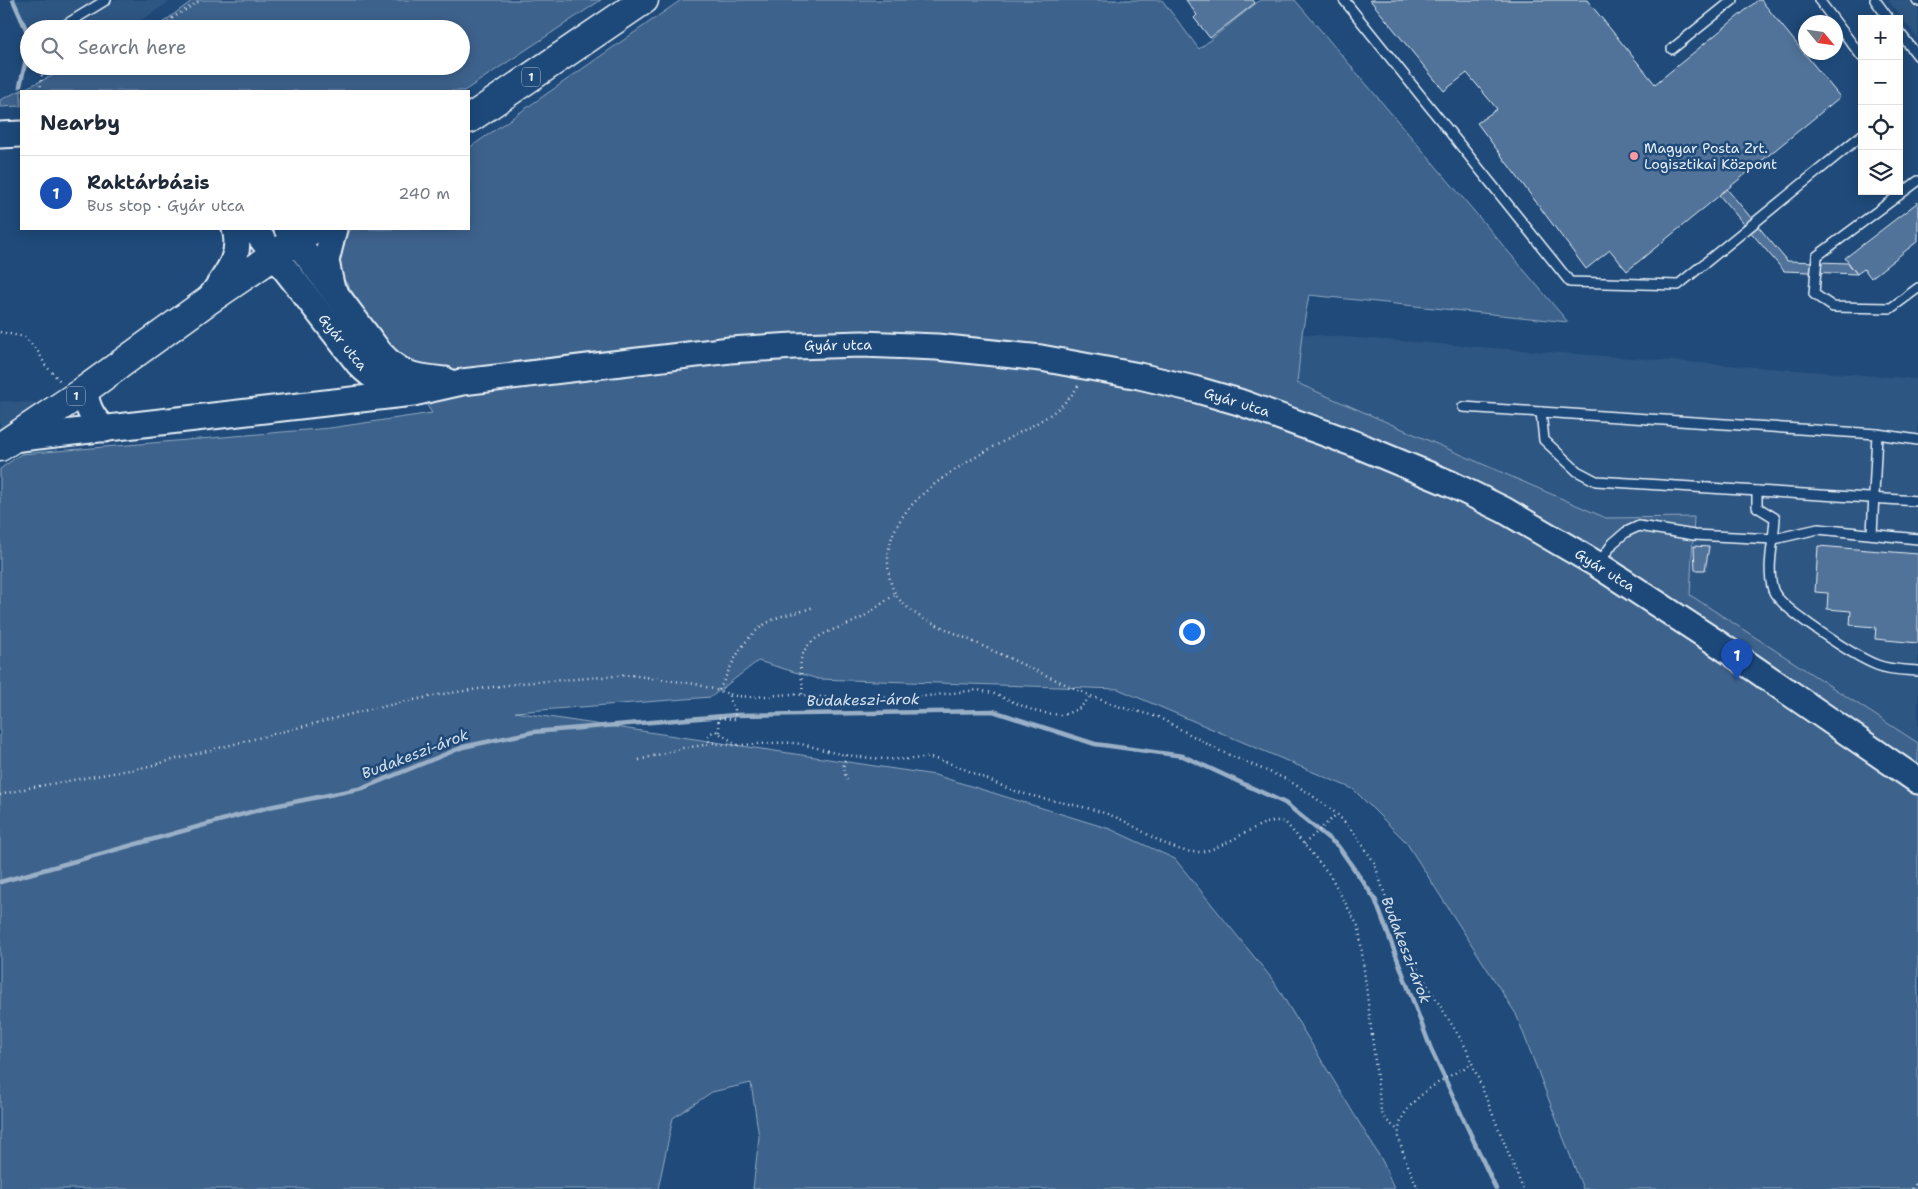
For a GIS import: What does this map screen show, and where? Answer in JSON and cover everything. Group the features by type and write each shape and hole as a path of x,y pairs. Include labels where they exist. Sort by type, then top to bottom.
{"main road":[{"name":"1","path":"470,118 644,0"},
{"path":"0,136 20,134"},
{"path":"208,300 234,260 238,248 234,230"},
{"name":"Gyár utca","path":"255,230 367,372 387,385 413,393 462,382 730,350 862,344 937,347 1031,357 1138,376 1239,402 1355,444 1451,484 1504,510 1598,565 1717,643 1918,781"},
{"path":"331,285 326,261 334,230"},
{"name":"1","path":"6,443 84,391 208,300 275,256 299,232"},
{"name":"Gyár utca","path":"299,232 331,285 380,353 392,366 419,377 462,382"},
{"path":"84,391 93,418 105,429"},
{"path":"6,443 105,429 413,393"}],"lane":[{"path":"73,20 106,0"},
{"path":"1344,0 1570,282 1678,285 1858,138"},
{"path":"1672,49 1732,0"},
{"path":"1819,0 1858,52"},
{"path":"1875,0 1886,15"},
{"path":"1903,37 1918,56"},
{"path":"1918,180 1817,256 1814,294 1833,308 1891,308 1918,288"},
{"path":"1463,407 1877,434 1918,440"},
{"path":"1541,412 1544,440 1577,471 1596,481 1918,501"},
{"path":"1872,534 1877,434"},
{"path":"1757,491 1757,507 1775,518 1770,572 1774,591 1784,604 1861,658 1878,666 1918,671"},
{"path":"1598,565 1613,543 1626,532 1639,526 1694,535 1774,539 1818,529 1918,539"}],"path":[{"path":"169,20 201,0"},
{"path":"40,90 42,75"},
{"path":"0,332 25,337 39,353 45,365 68,388 84,391"},
{"path":"1088,367 1071,398 1058,410 959,468 913,502 900,518 891,537 888,576 895,595 905,607 922,618 1091,696 1158,717 1222,752 1286,780 1310,794 1337,814 1356,835 1374,862 1412,960 1460,1035 1523,1189"},
{"path":"802,694 804,684 801,660 808,646 826,633 864,617 880,603 895,595"},
{"path":"720,690 743,644 754,632 762,625 779,617 804,611 815,606"},
{"path":"0,795 28,788 141,768 371,708 444,694 522,683 630,676 696,684 729,694 753,697 802,694 833,698 918,697 978,690 992,693 1037,712 1060,715 1080,708 1091,696"},
{"path":"720,733 718,718 735,719 735,710 729,699 729,694"},
{"path":"714,744 709,742 709,734 714,732 720,733 738,744"},
{"path":"639,760 683,748 714,744 794,743 846,755 910,759 926,758 944,761 1019,792 1119,819 1174,848 1191,852 1205,852 1274,820 1286,823 1330,874 1359,928 1381,1111 1385,1119 1399,1131"},
{"path":"846,755 843,768 848,783"},
{"path":"1304,844 1337,814"},
{"path":"1418,1189 1400,1143 1399,1131 1404,1117 1423,1093 1433,1085 1472,1064"},
{"path":"1912,1189 1918,1180"}],"shaded area":[{"path":"11,0 172,0 142,20 24,20"},
{"path":"193,0 601,0 466,90 21,90 54,75 470,75 470,20 166,20"},
{"path":"681,0 1162,0 1199,49 1260,0 1295,0 1568,322 1309,295 1302,334 1297,383 1606,518 1694,517 1690,595 1918,743 1918,1189 1583,1189 1516,1014 1406,842 1353,789 1118,689 818,679 758,661 711,697 515,712 935,775 1110,829 1175,859 1273,980 1383,1162 1394,1189 753,1189 759,1137 751,1083 712,1092 673,1118 658,1189 0,1189 0,469 21,454 330,428 432,413 336,267 348,232 351,230 470,230 470,147"},
{"path":"1888,0 1918,0 1918,39 1903,20 1903,15 1900,15"},
{"path":"20,91 20,106 0,107 0,100"},
{"path":"1302,334 1918,379 1918,743 1689,595 1694,517 1606,518 1297,383"},
{"path":"0,401 44,403 0,434"}],"building":[{"path":"1186,0 1253,0 1255,3 1210,38 1194,18 1197,15"},
{"name":"Magyar Posta Zrt. Logisztikai Központ","path":"1370,0 1587,0 1655,84 1758,0 1761,0 1798,45 1798,60 1810,60 1840,97 1627,271 1610,250 1586,269 1477,123 1497,109 1467,73 1444,91"},
{"path":"1727,189 1787,261 1848,263 1857,274 1784,271 1719,195"},
{"path":"1918,202 1918,241 1871,278 1864,269 1857,274 1845,258"},
{"path":"1694,546 1709,547 1705,570 1695,570"},
{"path":"1818,546 1918,554 1918,643 1875,639 1876,627 1850,625 1851,611 1827,609 1828,593 1815,592"}],"waterway":[{"path":"13,0 22,20"},
{"path":"20,86 22,75"},
{"name":"Budakeszi-árok","path":"0,882 269,807 363,788 463,747 533,732 735,715 993,711 1095,744 1183,756 1285,803 1338,846 1375,899 1431,1049 1496,1189"}],"place":[{"name":"Magyar Posta Zrt. Logisztikai Központ","path":"1634,156"},
{"name":"Raktárbázis","path":"1737,680"}]}
